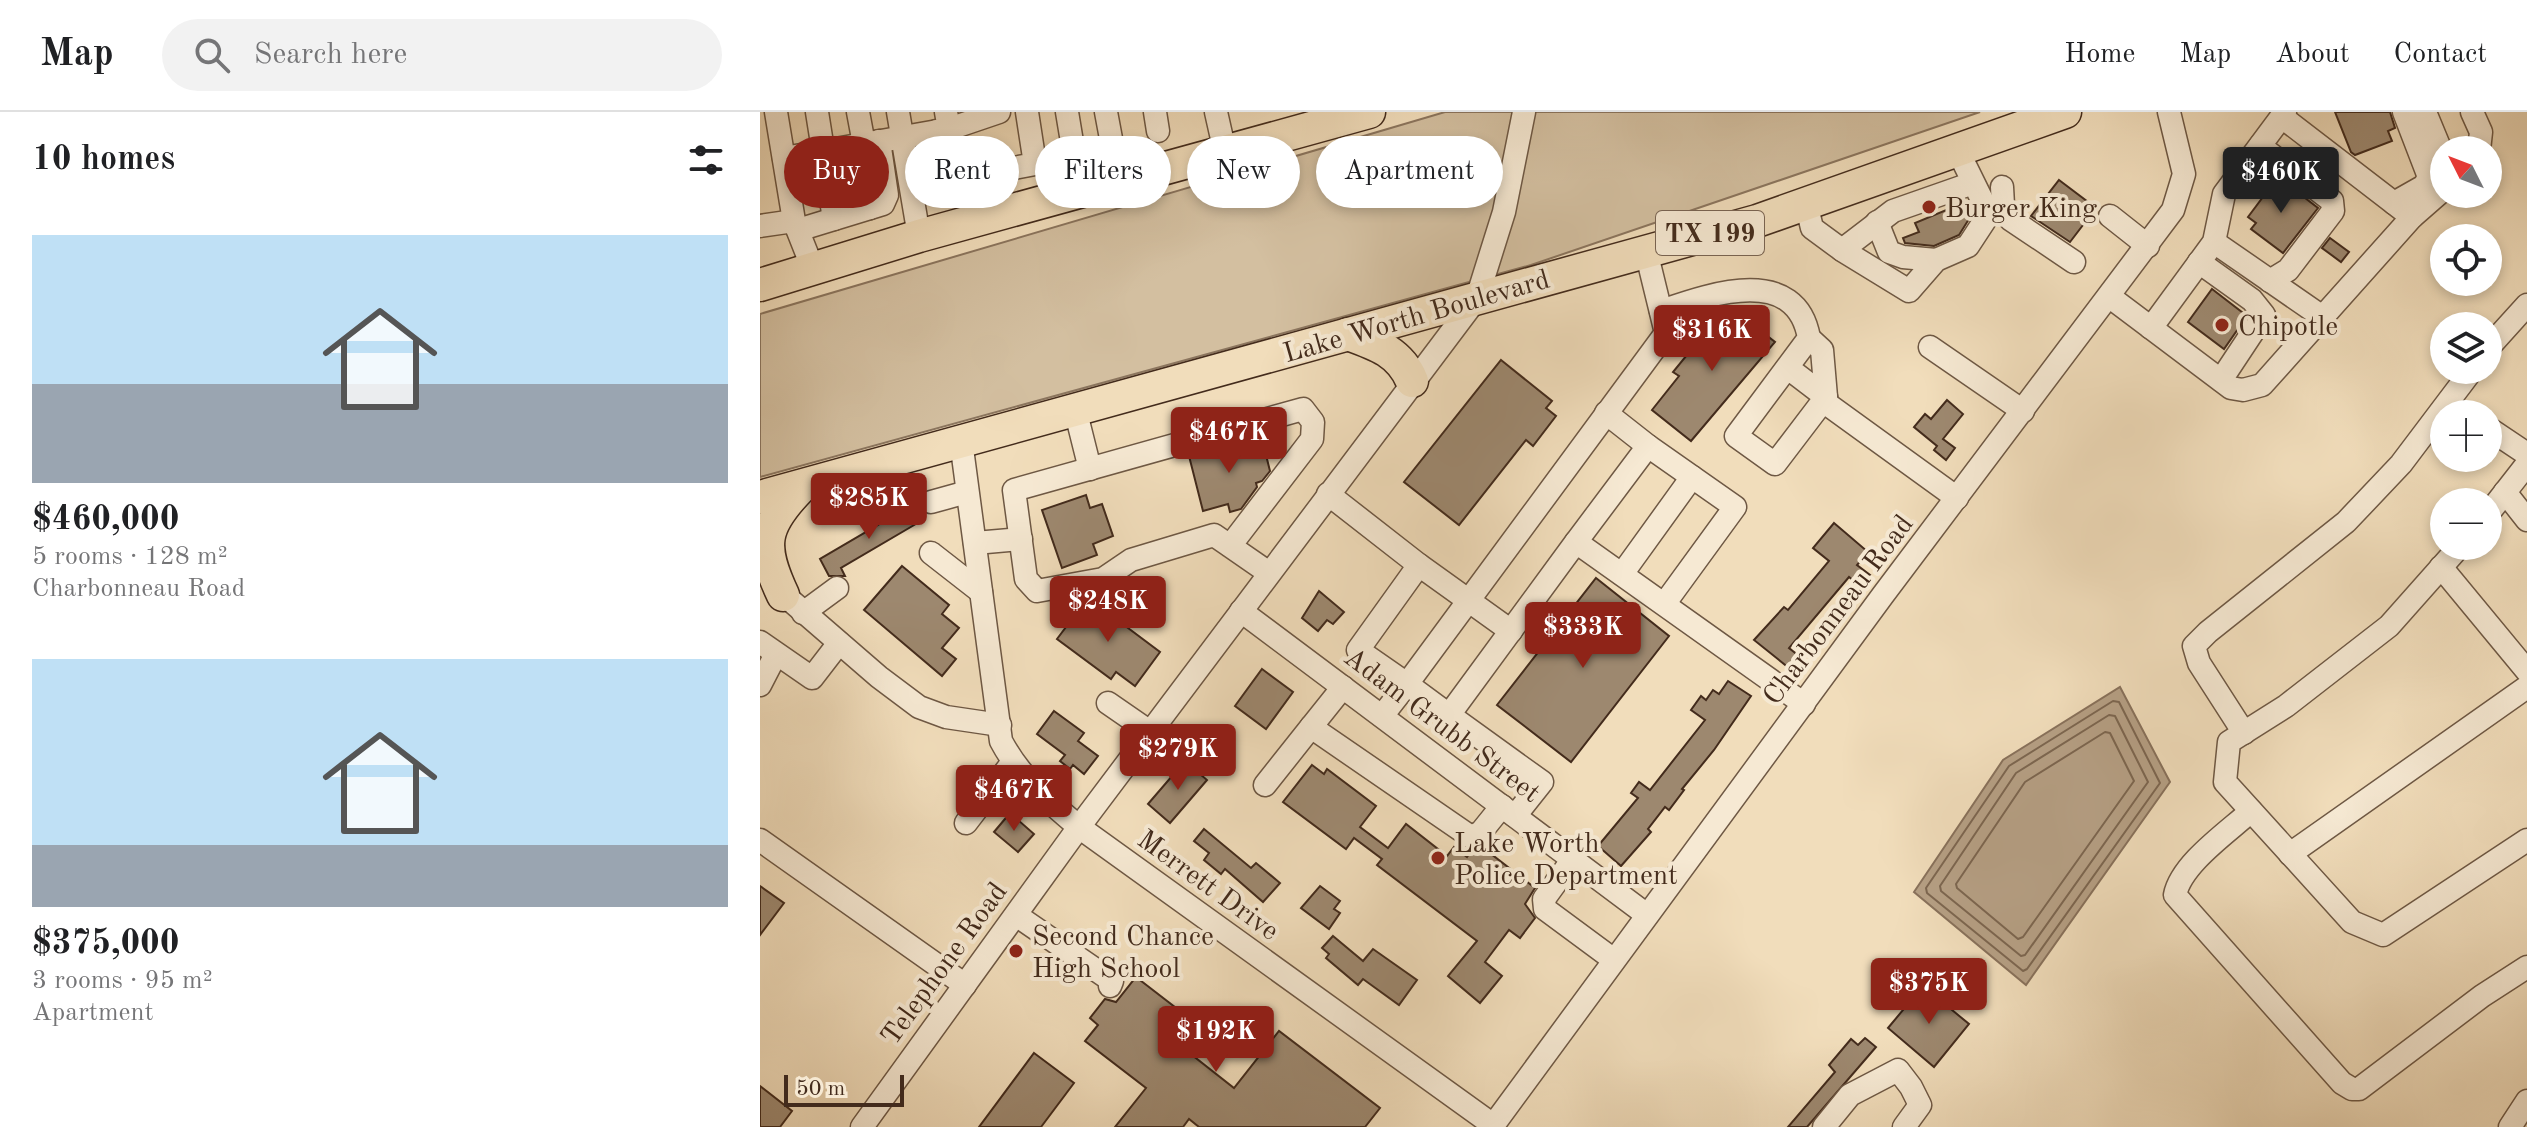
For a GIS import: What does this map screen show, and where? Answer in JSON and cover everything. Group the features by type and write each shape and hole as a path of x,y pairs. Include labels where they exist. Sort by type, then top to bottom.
{"highway":[{"path":"1283,136 1369,112"},
{"name":"Lake Worth Boulevard","path":"760,497 1757,221 2064,112"},
{"path":"760,285 919,236 1187,162"},
{"path":"1348,334 1392,353 1406,365 1412,381"},
{"path":"774,588 766,547 770,527 779,510 800,488"}],"street":[{"path":"776,112 784,158"},
{"path":"817,112 820,136"},
{"path":"858,112 869,136"},
{"path":"898,112 919,236"},
{"path":"944,124 943,181 1035,164 1027,112"},
{"path":"1067,112 1071,136"},
{"path":"1106,112 1110,136"},
{"path":"1216,112 1221,136"},
{"name":"Telephone Road","path":"862,1127 1079,827 1477,298 1504,212 1524,112"},
{"name":"Charbonneau Road","path":"1492,1126 2173,210 2184,174 2169,112"},
{"path":"2394,203 2424,186 2429,177 2404,112"},
{"path":"2425,112 2435,136"},
{"path":"889,140 991,113"},
{"path":"2151,328 2214,242 2224,194 2284,114 2412,217"},
{"path":"2260,146 2332,201 2333,211 2288,270 2270,281"},
{"path":"1806,203 1812,228 1909,291 1936,260 1968,246 1989,214 1958,151"},
{"path":"1842,250 1893,211 1973,183"},
{"path":"2002,187 2003,205 2010,219 2074,262"},
{"path":"2110,297 2231,388 2243,390 2262,385 2321,316 2430,201"},
{"path":"793,208 796,225 813,269"},
{"path":"832,208 834,219"},
{"path":"760,226 834,219 870,208"},
{"path":"2110,216 2148,246"},
{"path":"1877,222 1889,252 1903,257 1936,260"},
{"path":"2214,242 2321,316"},
{"path":"1382,716 1666,333 1646,251"},
{"path":"2199,262 2252,300 2264,315 2221,380"},
{"path":"1661,311 1708,295 1752,289 1786,298 1807,327 1809,338 1822,350 1824,399 1775,464 1736,436 1809,338"},
{"path":"2502,333 2527,305"},
{"path":"1930,347 2023,411"},
{"path":"1788,368 1824,399 1957,498"},
{"path":"2449,400 2461,384"},
{"path":"1075,409 1090,469"},
{"path":"1230,546 1312,439 1313,422 1303,409 1014,490 1026,579 1037,591 1103,579 1131,560 1214,535 1269,573"},
{"path":"1606,413 1735,507 1658,598"},
{"path":"2244,733 2199,663 2194,646 2346,522 2401,464 2430,425"},
{"path":"2502,437 2527,454"},
{"name":"Merrett Drive","path":"961,441 1001,741 1012,763 1045,799 1079,827 1492,1126"},
{"path":"1449,715 1648,446"},
{"path":"2502,496 2527,464"},
{"path":"850,473 863,507"},
{"path":"1622,574 1692,477"},
{"path":"931,502 967,492"},
{"path":"2505,492 2527,520"},
{"path":"1328,494 1511,631"},
{"path":"975,543 1021,539"},
{"path":"1576,542 1804,704"},
{"path":"931,553 981,592"},
{"path":"2447,560 2389,626 2286,706 2229,742 2225,782 2352,922 2383,935 2527,840"},
{"path":"1311,727 1471,837 1509,811 1542,782 1358,650 1419,565"},
{"path":"2441,567 2527,671"},
{"path":"774,588 837,588"},
{"path":"774,588 919,707 946,717 1000,725"},
{"name":"Adam Grubb Street","path":"1241,611 1647,915"},
{"path":"760,685 768,648 812,678 839,643"},
{"path":"1265,785 1343,687"},
{"path":"2290,854 2527,687"},
{"path":"1108,703 1150,732"},
{"path":"966,823 1012,763"},
{"path":"2251,811 2189,868 2177,885 2175,895 2342,1083 2352,1089 2359,1089 2482,996 2527,967"},
{"path":"760,840 965,985"},
{"path":"1573,859 1544,899 1545,909 1614,960"},
{"path":"1016,915 1112,981 1110,986"},
{"path":"1824,1127 1850,1095 1898,1070 1920,1105 1904,1127"},
{"path":"2510,1127 2527,1101"}],"shaded area":[{"path":"1445,112 1980,112 1531,265 760,477 760,314 1119,208 1171,208 1171,193 1187,188 1187,208 1300,208 1300,155 1316,150 1316,208 1503,208 1503,136 1364,136"}],"water":[{"path":"2120,687 2170,782 2026,985 1914,892 2003,760"}],"building":[{"path":"2335,112 2390,112 2395,128 2388,131 2392,141 2355,155"},
{"path":"2278,177 2318,208 2283,253 2251,229 2256,223 2248,217"},
{"path":"2059,180 2096,208 2070,242 2031,216"},
{"path":"1963,203 1969,219 1959,235 1934,246 1905,243 1903,238 1919,232 1915,223"},
{"path":"2330,238 2349,252 2341,262 2322,248"},
{"path":"2212,289 2247,316 2224,349 2188,322"},
{"path":"1722,312 1733,321 1739,314 1775,342 1691,441 1652,410 1679,376 1673,372"},
{"path":"1501,360 1552,401 1546,408 1556,416 1533,446 1526,440 1459,525 1404,482"},
{"path":"1947,400 1963,414 1943,439 1955,448 1946,460 1934,450 1937,446 1914,427 1925,414 1931,419"},
{"path":"1263,443 1270,471 1256,483 1257,487 1241,509 1230,512 1228,504 1203,511 1189,456 1232,444 1233,451"},
{"path":"1086,495 1090,508 1102,504 1113,536 1093,544 1097,555 1062,568 1042,510"},
{"path":"912,505 921,521 841,568 845,576 829,576 820,559"},
{"path":"1834,523 1868,552 1857,565 1870,575 1861,587 1849,577 1789,648 1799,656 1789,668 1754,640 1784,607 1788,610 1829,561 1813,548"},
{"path":"902,566 949,605 942,614 959,628 942,648 956,659 942,676 864,610"},
{"path":"1596,578 1669,636 1571,762 1497,705"},
{"path":"1319,591 1344,612 1333,624 1327,620 1318,631 1302,618"},
{"path":"1088,598 1160,652 1135,686 1116,672 1111,679 1057,639"},
{"path":"1262,669 1293,692 1266,729 1235,706"},
{"path":"1728,681 1751,696 1669,810 1665,807 1648,829 1651,832 1621,866 1598,846 1638,798 1631,793 1639,782 1650,790 1705,720 1691,710 1701,696 1706,700 1713,690 1719,694"},
{"path":"1054,711 1084,733 1078,741 1098,756 1084,774 1073,765 1070,769 1060,761 1065,755 1037,734"},
{"path":"1185,761 1207,780 1170,823 1148,804"},
{"name":"Lake Worth Police Department","path":"1312,765 1324,774 1327,769 1376,806 1360,827 1388,848 1406,824 1447,856 1454,847 1467,857 1471,851 1482,847 1535,888 1525,904 1535,918 1520,938 1509,930 1485,962 1502,976 1480,1003 1448,976 1477,941 1377,865 1382,859 1354,838 1346,849 1283,802"},
{"path":"1010,813 1034,834 1018,852 994,832"},
{"path":"1204,829 1251,868 1256,863 1280,883 1263,902 1225,869 1221,874 1204,860 1209,853 1194,841"},
{"path":"760,886 784,903 760,935"},
{"path":"1320,886 1340,901 1334,909 1340,913 1329,929 1301,908"},
{"path":"1333,936 1363,961 1373,949 1417,980 1399,1005 1363,979 1358,985 1326,958 1329,954 1322,948"},
{"path":"1136,977 1193,1021 1203,1009 1213,1017 1187,1051 1234,1088 1279,1031 1380,1108 1365,1127 1199,1127 1189,1119 1183,1127 1115,1127 1146,1088 1085,1041 1098,1025 1090,1018 1105,999 1116,1002"},
{"path":"1923,986 1969,1024 1934,1067 1888,1028"},
{"path":"1865,1038 1876,1047 1807,1127 1788,1127 1835,1072 1829,1065 1851,1039 1858,1045"},
{"path":"1034,1053 1074,1083 1041,1127 979,1127"},
{"path":"760,1086 792,1111 780,1127 760,1127"}],"place":[{"name":"Burger King","path":"1929,207"},
{"name":"Chipotle","path":"2222,325"},
{"name":"Lake Worth Police Department","path":"1438,858"},
{"name":"Second Chance High School","path":"1016,951"}]}
